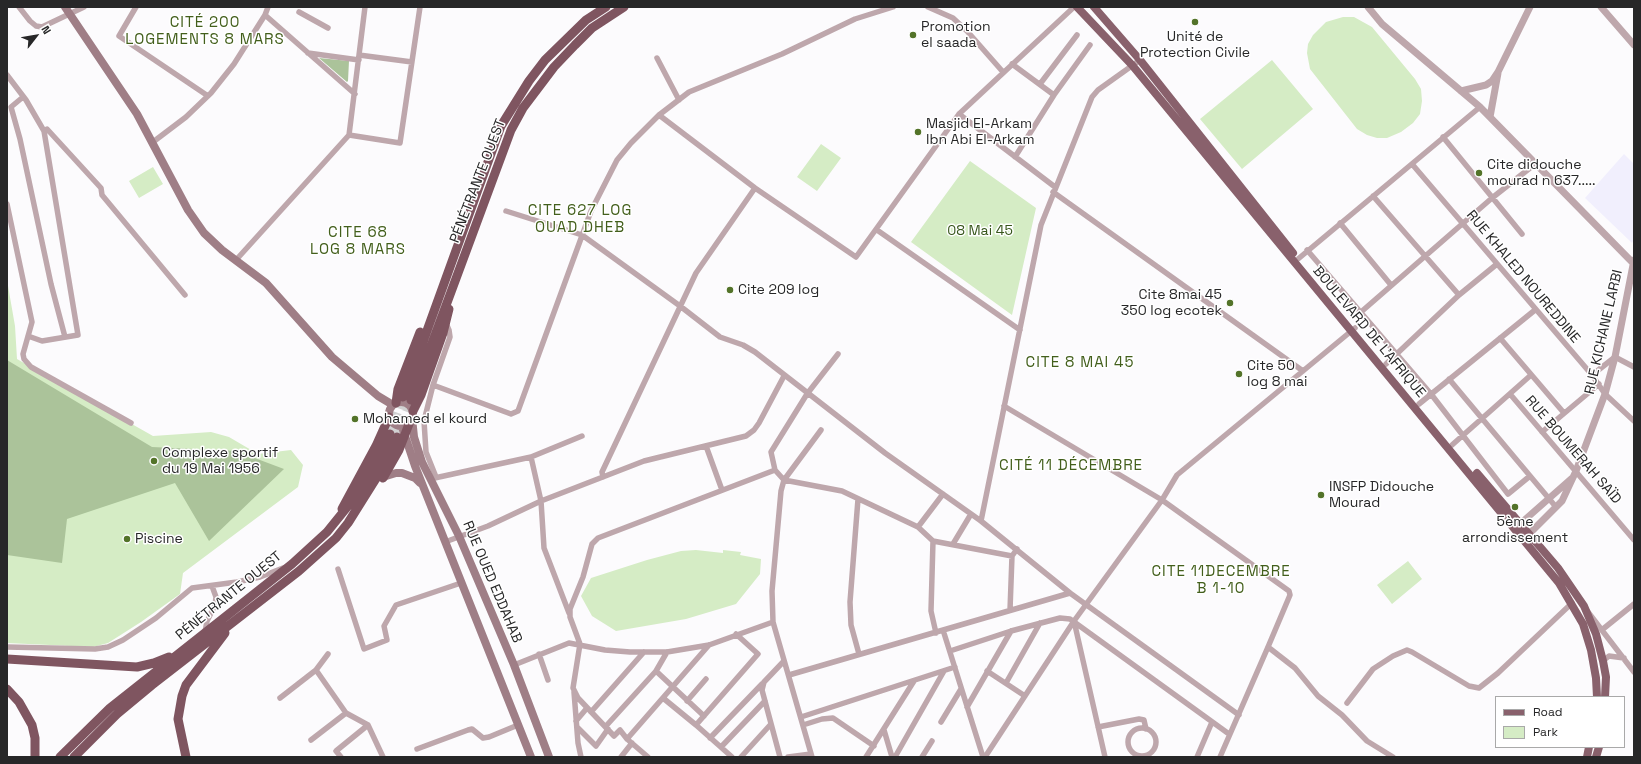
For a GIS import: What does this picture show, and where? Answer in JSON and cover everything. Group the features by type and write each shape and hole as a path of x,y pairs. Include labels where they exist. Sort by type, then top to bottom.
{"highway":[{"name":"PÉNÉTRANTE OUEST","path":"401,401 501,126 533,76 565,39 586,20 606,7"},
{"name":"PÉNÉTRANTE OUEST","path":"401,401 451,291 511,130 523,108 554,67 584,36 592,28 624,7"},
{"path":"359,506 371,495 383,477 404,427 421,395 446,322 451,291"},
{"path":"341,516 344,502 367,463 389,416"},
{"name":"PÉNÉTRANTE OUEST","path":"74,757 117,714 230,625 336,538 359,506 380,472 404,427"},
{"name":"PÉNÉTRANTE OUEST","path":"60,757 110,708 292,564 327,532 364,485 404,427"},
{"path":"186,757 178,719 182,696 186,685 230,625"},
{"path":"7,659 137,667 154,663 191,644"},
{"path":"7,689 19,702 32,725 35,738 35,757"}],"main road":[{"path":"65,7 119,85 153,142 196,223 204,233 266,283 332,357 378,396 395,426 404,427"},
{"name":"BOULEVARD DE L'AFRIQUE","path":"1078,7 1132,65 1354,329 1420,404 1452,445 1558,568 1584,606 1596,634 1606,677 1605,696"},
{"name":"BOULEVARD DE L'AFRIQUE","path":"1094,7 1140,60 1559,584 1583,624 1591,650 1596,678 1597,696"},
{"path":"378,396 406,403 404,427 423,487 531,757"},
{"path":"389,416 401,401"},
{"name":"RUE OUED EDDAHAB","path":"404,427 433,478 459,536 514,665 549,757"},
{"path":"383,477 396,473 409,474 423,487"}],"street":[{"path":"19,7 36,26 42,26 70,15 84,7"},
{"path":"136,7 119,36 208,96"},
{"path":"153,142 186,117 208,96 234,64 265,15 268,7"},
{"path":"236,260 349,135 365,7"},
{"path":"349,135 400,143 420,7"},
{"path":"433,385 511,414 518,411 582,235 602,186 617,160 631,142 659,115 689,92 782,54 855,20 893,7"},
{"path":"928,7 953,18 967,30 1003,72"},
{"path":"659,115 755,188 856,257 877,230 959,114 1074,7"},
{"path":"1368,7 1382,24 1480,106 1535,164 1633,262"},
{"path":"1490,117 1498,72 1530,7"},
{"path":"1601,7 1634,45"},
{"path":"299,12 328,28"},
{"path":"265,15 355,94"},
{"path":"1040,84 1077,35"},
{"path":"1015,156 1054,95 1090,45"},
{"path":"307,52 412,62"},
{"path":"657,58 679,100"},
{"path":"981,521 1041,225 1054,189 1092,97 1098,90 1140,60"},
{"path":"1012,64 1054,95"},
{"path":"1461,91 1486,85 1498,72"},
{"path":"8,77 23,96 44,131 78,335 42,341 28,336"},
{"path":"23,96 11,107 20,139 51,284 65,337"},
{"path":"1298,259 1480,106"},
{"path":"959,114 1015,156 1054,189 1303,371"},
{"path":"44,131 47,129 101,188 102,195 185,295"},
{"path":"1443,137 1522,234"},
{"name":"RUE KHALED NOUREDDINE","path":"1412,164 1592,375 1605,394 1634,421"},
{"path":"1361,312 1462,223 1535,164"},
{"path":"603,477 602,472 696,273 755,188"},
{"path":"1373,196 1459,295"},
{"path":"7,204 32,322 23,354 24,359 31,367 131,423"},
{"path":"506,211 582,235 720,337 743,345 755,352 807,394 885,453 1017,548 1070,593 1239,715"},
{"path":"1340,223 1391,285"},
{"path":"877,230 1020,330"},
{"path":"1307,250 1431,394 1508,494 1530,476"},
{"name":"RUE KICHANE LARBI","path":"1529,534 1562,501 1575,474 1605,394 1631,290 1633,262"},
{"path":"1386,364 1459,295 1497,264"},
{"path":"1420,404 1535,310"},
{"path":"446,322 450,337 433,385 424,421 424,441 433,478 531,457 582,436"},
{"path":"984,757 1074,621 1162,500 1177,474 1354,329"},
{"path":"1500,338 1564,413"},
{"path":"838,354 807,394 771,452 775,470 784,480 842,491 918,527 933,541 1012,556"},
{"path":"1592,375 1615,357 1634,367"},
{"path":"1452,445 1481,418 1532,375"},
{"path":"445,542 488,526 541,501 644,461 746,436 754,430 784,376"},
{"path":"1449,379 1556,507"},
{"path":"1542,432 1598,384"},
{"name":"RUE BOUMERAH SAÏD","path":"1510,394 1575,474 1634,540"},
{"path":"1004,406 1162,500 1289,591 1290,595 1220,757"},
{"path":"788,757 811,755 773,622 772,591 781,491 784,480 821,430"},
{"path":"706,446 722,490"},
{"path":"531,457 541,501 544,548 580,644 573,688 581,757"},
{"path":"570,617 570,609 583,578 594,541 775,470"},
{"name":"RUE KICHANE LARBI","path":"1520,524 1575,474"},
{"path":"918,527 943,494"},
{"path":"858,499 850,602 851,625 859,654"},
{"path":"953,544 971,514"},
{"path":"933,541 931,611 936,633"},
{"path":"1010,610 1012,556 1017,548"},
{"path":"7,647 95,649 108,647 124,640 156,618 192,588 212,586 260,577 292,564"},
{"path":"338,569 364,649 387,640 384,626 396,605 461,583"},
{"path":"205,632 207,621 215,604 216,597 212,586"},
{"path":"789,675 1070,593"},
{"path":"1347,703 1373,668 1393,656 1407,650 1469,686 1479,688 1498,673 1572,604"},
{"path":"1603,629 1634,604"},
{"path":"1584,606 1625,658 1634,672"},
{"path":"950,651 1011,631 1060,618 1074,621 1229,734"},
{"path":"1074,621 1105,757"},
{"path":"514,665 562,644 580,644 605,650 667,652 709,644 773,622"},
{"path":"1006,684 1040,623"},
{"path":"943,630 984,757"},
{"path":"967,707 1011,631"},
{"path":"696,725 758,654 736,634"},
{"path":"627,739 709,644"},
{"path":"1268,647 1295,668 1318,696 1342,715 1367,741 1393,757"},
{"path":"576,724 644,652"},
{"path":"576,724 596,746 607,728 656,671 667,652"},
{"path":"280,698 316,670 328,654"},
{"path":"538,654 548,680"},
{"path":"1603,661 1609,656 1625,658"},
{"path":"710,738 784,661"},
{"path":"801,717 955,667"},
{"path":"316,670 346,713 368,725 383,757"},
{"path":"656,671 687,702 704,716"},
{"path":"894,757 944,671"},
{"path":"987,671 1025,696"},
{"path":"687,702 706,679"},
{"path":"866,757 914,680"},
{"path":"764,682 762,690 764,701 780,757"},
{"path":"573,688 578,698 614,736 620,730 627,739 648,757"},
{"path":"941,722 962,689"},
{"path":"663,698 732,757"},
{"path":"721,747 764,701"},
{"path":"311,740 346,713"},
{"path":"803,725 822,719 833,718 874,746"},
{"path":"1098,727 1139,719 1144,720 1146,729 1154,736 1156,743 1151,752 1142,756 1135,754 1129,747 1128,742 1133,731 1137,729 1146,729"},
{"path":"1197,757 1212,722"},
{"path":"741,757 771,724"},
{"path":"341,757 336,751 368,725"},
{"path":"417,749 472,729 483,738 518,725"},
{"path":"884,730 894,757"},
{"path":"922,757 932,741"},
{"path":"621,757 632,743"}],"shaded area":[{"path":"1624,154 1634,164 1634,239 1632,243 1585,198"}],"green space":[{"path":"1343,17 1354,17 1372,27 1415,79 1421,89 1422,101 1420,114 1413,123 1401,132 1387,138 1377,138 1367,135 1357,129 1310,69 1307,53 1308,44 1313,35 1326,22"},
{"path":"319,58 349,61 348,81 347,82"},
{"path":"1272,60 1313,109 1242,169 1200,119"},
{"path":"821,144 841,158 817,191 797,177"},
{"name":"08 Mai 45","path":"970,161 1036,208 1012,315 911,242"},
{"path":"153,167 163,184 139,198 129,181"},
{"name":"Complexe sportif du 19 Mai 1956","path":"7,280 15,326 17,359 153,436 211,432 229,437 258,454 291,450 303,465 298,487 183,573 180,594 141,622 108,643 93,647 7,643"},
{"path":"7,360 152,447 236,451 284,469 209,541 175,483 67,519 62,563 7,555"},
{"path":"696,550 723,553 723,550 741,552 740,555 761,559 760,574 736,604 686,619 616,631 592,616 581,596 591,578 647,560 681,551"},
{"path":"1408,561 1422,579 1392,604 1377,585"}],"tunnel":[{"path":"390,434 403,397"},
{"path":"397,437 411,400"}],"place":[{"name":"Unité de Protection Civile","path":"1195,22"},
{"name":"Promotion el saada","path":"913,35"},
{"name":"Masjid El-Arkam Ibn Abi El-Arkam","path":"918,132"},
{"name":"Cite didouche mourad n 637.....","path":"1479,173"},
{"name":"Cite 209 log","path":"730,290"},
{"name":"Cite 8mai 45 350 log ecotek","path":"1230,303"},
{"name":"Cite 50 log 8 mai","path":"1239,374"},
{"name":"Mohamed el kourd","path":"355,419"},
{"name":"Complexe sportif du 19 Mai 1956","path":"154,461"},
{"name":"INSFP Didouche Mourad","path":"1321,495"},
{"name":"5ème arrondissement","path":"1515,507"},
{"name":"Piscine","path":"127,539"}],"district":[{"name":"CITÉ 200 LOGEMENTS 8 MARS","path":"205,32"},
{"name":"CITE 627 LOG OUAD DHEB","path":"580,220"},
{"name":"CITE 68 LOG 8 MARS","path":"358,242"},
{"name":"CITE 8 MAI 45","path":"1080,363"},
{"name":"CITÉ 11 DÉCEMBRE","path":"1071,466"},
{"name":"CITE 11DECEMBRE B 1-10","path":"1221,580"}]}
